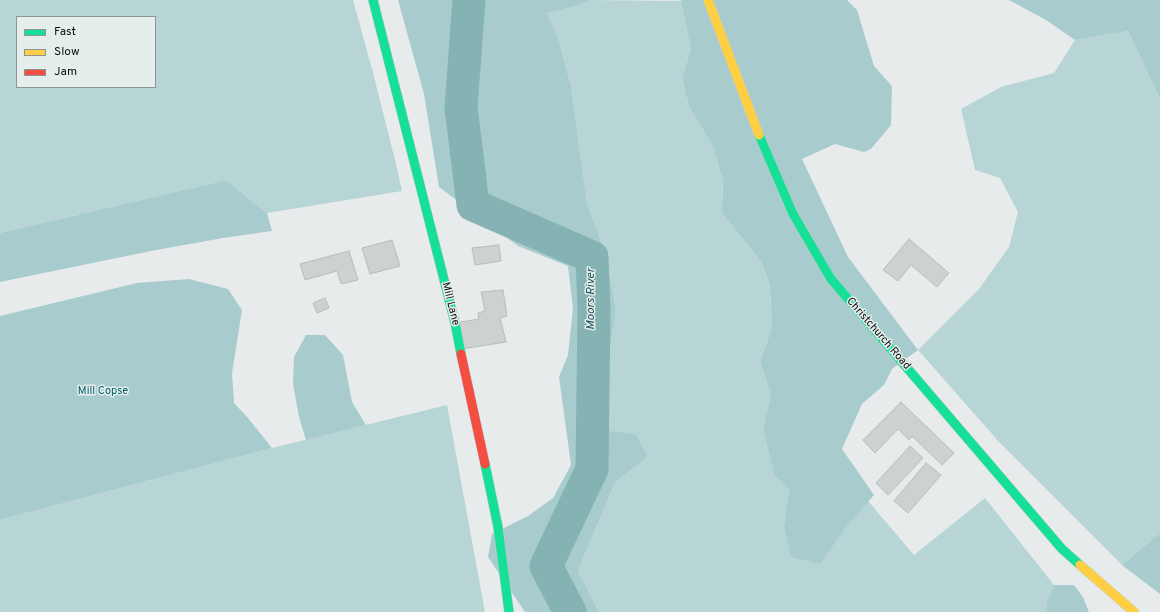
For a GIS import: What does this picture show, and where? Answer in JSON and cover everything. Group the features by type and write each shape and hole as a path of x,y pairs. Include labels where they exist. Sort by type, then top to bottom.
{"main road":[{"name":"Mill Lane","path":"373,0 456,324 498,527 509,612"},
{"name":"Christchurch Road","path":"708,0 766,154 792,214 831,279 1062,549 1134,612"}],"shaded area":[{"path":"0,0 353,0 372,69 402,191 267,213 226,180 0,233"},
{"path":"591,0 682,1 691,48 682,78 689,107 712,143 723,180 722,213 762,263 770,286 772,327 760,362 771,394 763,429 774,475 789,489 784,526 844,530 868,501 914,555 985,498 1054,585 1047,601 1047,612 599,612 578,571 615,482 648,457 609,431 607,368 616,310 606,255 587,203 571,86 557,34 547,13 577,6"},
{"path":"1128,31 1160,99 1160,533 1122,565 1000,443 918,350 979,289 1009,247 1018,212 1000,178 975,170 961,109 1001,87 1054,73 1075,40"},
{"path":"447,405 485,612 0,612 0,520 272,448"}],"green space":[{"path":"398,0 591,0 577,6 547,13 557,34 571,86 587,203 606,255 616,310 607,368 609,431 635,434 648,457 615,482 578,571 599,612 525,612 488,557 492,534 528,516 553,498 571,465 559,377 568,355 573,308 568,266 518,246 439,187 424,94"},
{"path":"681,0 847,0 857,10 874,66 892,86 891,125 871,149 864,152 835,144 802,159 848,257 918,350 892,369 884,385 862,404 842,449 874,495 844,530 820,564 791,557 784,526 789,489 774,475 763,429 771,394 760,362 772,327 770,286 762,263 722,213 723,180 712,144 689,107 682,78 691,48"},
{"path":"1009,0 1160,0 1160,99 1128,31 1075,40 1046,20"},
{"path":"226,180 267,213 272,231 151,251 0,282 0,233"},
{"name":"Mill Copse","path":"189,279 228,289 242,310 232,373 234,403 272,448 0,520 0,316 137,283"},
{"path":"306,335 325,335 343,355 352,402 366,425 306,440 299,417 293,384 294,357"},
{"path":"1160,533 1160,594 1122,565"},
{"path":"1054,585 1074,585 1083,597 1089,612 1047,612 1047,601"}],"building":[{"path":"909,239 949,273 937,287 911,265 898,281 883,270"},
{"path":"392,240 400,266 370,274 362,248"},
{"path":"499,245 501,261 475,265 472,248"},
{"path":"349,251 358,280 341,284 337,271 305,280 300,264"},
{"path":"503,290 507,316 500,318 506,342 461,349 455,323 479,319 478,313 485,311 481,292"},
{"path":"325,298 329,308 317,313 313,303"},
{"path":"901,402 954,453 942,465 912,436 909,440 898,429 875,453 863,440"},
{"path":"910,446 923,458 888,495 876,483"},
{"path":"926,463 941,475 908,513 894,501"}],"waterway":[{"name":"Moors River","path":"469,0 461,107 473,205 592,257 594,310 592,469 546,566 570,612"}],"traffic: fast":[{"path":"373,0 455,323 461,354"},
{"path":"759,135 793,214 831,279 1062,549 1080,565"},
{"path":"485,464 498,527 509,612"}],"traffic: slow":[{"path":"708,0 759,135"},
{"path":"1080,565 1134,612"}],"traffic: jam":[{"path":"461,354 485,464"}]}
